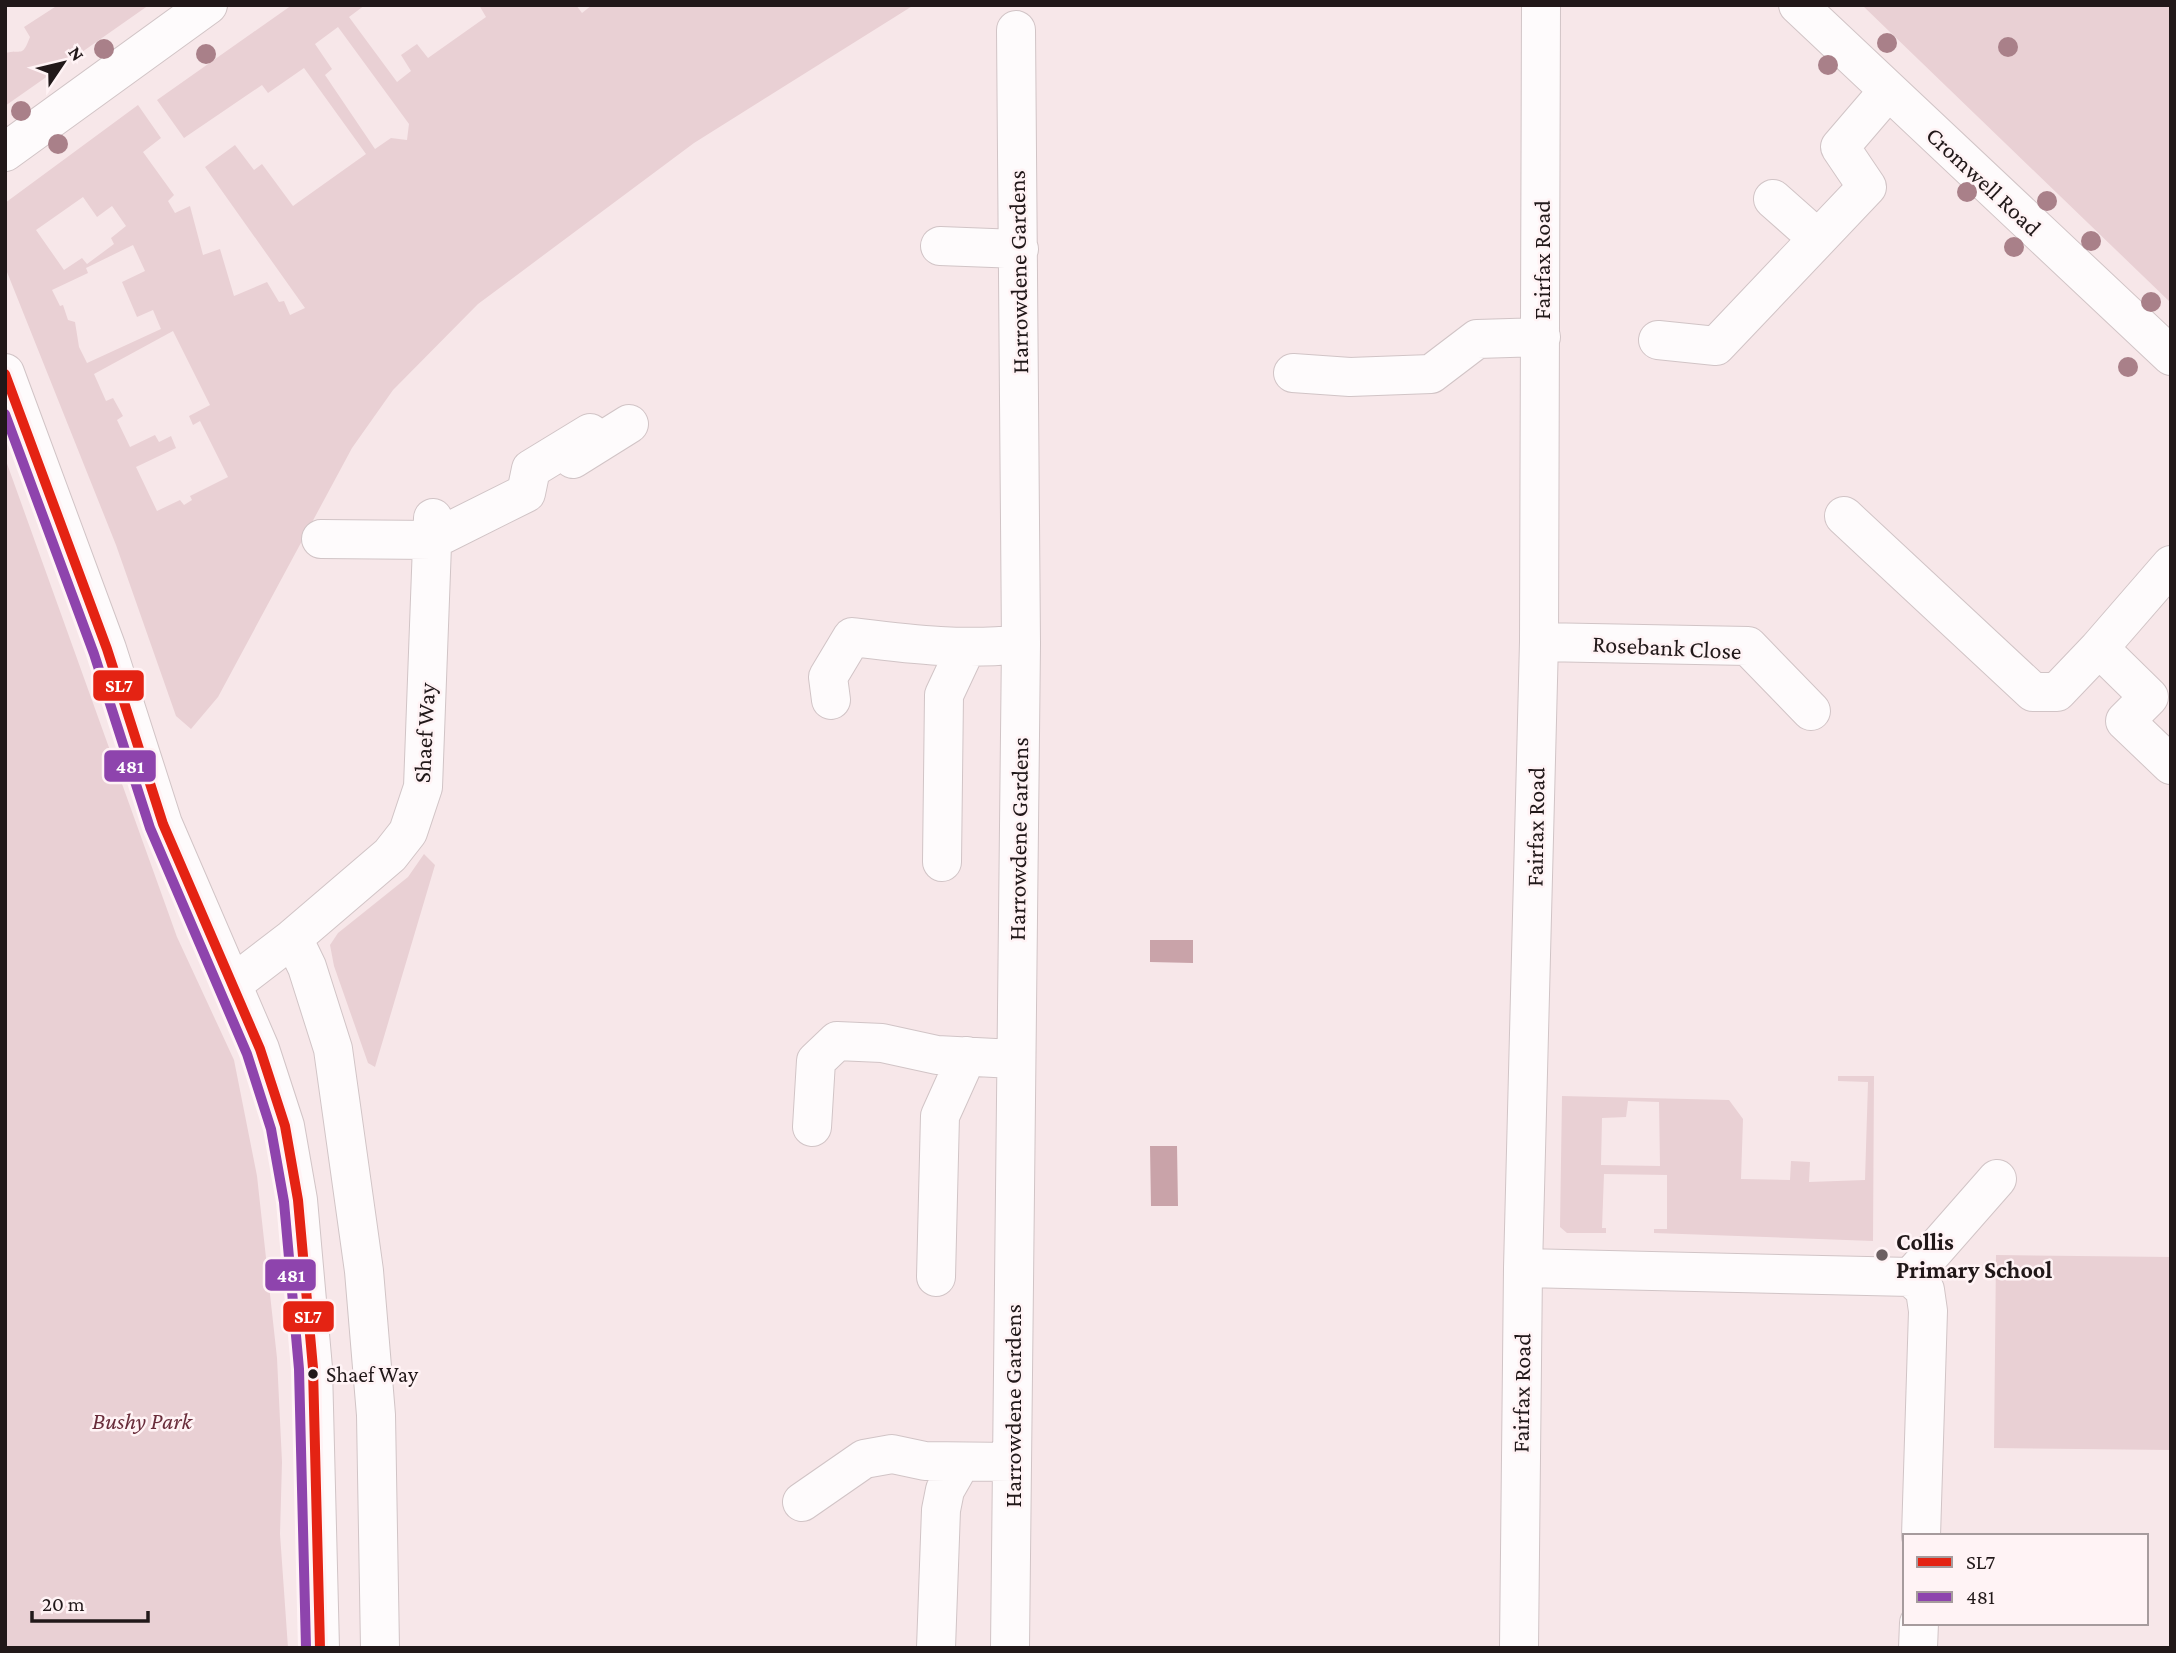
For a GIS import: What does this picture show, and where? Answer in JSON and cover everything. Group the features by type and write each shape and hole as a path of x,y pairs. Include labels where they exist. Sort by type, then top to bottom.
{"street":[{"path":"5,152 208,5"},
{"name":"Fairfax Road","path":"1519,1648 1523,1268 1539,642 1541,5"},
{"name":"Cromwell Road","path":"1798,5 2171,356"},
{"name":"Harrowdene Gardens","path":"1010,1648 1014,1059 1021,644 1016,30"},
{"path":"1658,340 1716,346 1867,187 1840,147 1888,91"},
{"path":"1773,199 1817,238"},
{"path":"940,246 1019,249"},
{"path":"1293,373 1350,377 1431,374 1477,339 1541,337"},
{"path":"5,373 107,649 163,824 260,1049 285,1126 298,1200 313,1368 320,1648"},
{"path":"321,539 432,529 526,493 629,424"},
{"path":"526,493 531,469 590,433"},
{"path":"1844,516 2034,692 2057,692 2171,565"},
{"name":"Shaef Way","path":"233,984 293,938 390,855 408,832 423,787 432,529"},
{"path":"831,700 828,677 852,637 950,648 1021,644"},
{"name":"Rosebank Close","path":"1539,642 1748,646 1811,711"},
{"path":"943,862 944,695 950,648"},
{"path":"2099,648 2149,696 2125,722 2171,765"},
{"path":"293,938 307,967 333,1049 365,1271 376,1415 380,1648"},
{"path":"812,1127 816,1061 837,1041 883,1043 952,1056 1014,1059"},
{"path":"936,1277 940,1116 952,1056"},
{"path":"1911,1277 1997,1179"},
{"path":"1523,1268 1911,1277 1925,1290 1928,1311 1921,1534"},
{"path":"802,1502 864,1459 892,1454 943,1462 1012,1462"},
{"path":"936,1648 941,1510 945,1490 943,1462"},
{"path":"1918,1648 1919,1625"}],"green space":[{"path":"58,5 149,5 5,106 5,53 23,50 30,37 24,27"},
{"path":"292,5 365,5 349,17 397,82 411,71 401,55 417,44 428,58 486,17 479,5 576,5 582,13 592,5 914,5 694,143 478,304 393,390 352,448 218,697 191,729 176,716 116,545 5,267 5,203 138,105 161,138 143,152 174,195 168,201 175,213 190,206 203,255 220,249 234,296 267,282 279,302 284,301 290,315 305,308 205,167 235,145 254,170 262,164 293,206 366,154 304,68 268,93 262,85 184,138 157,100","holes":["338,27 409,124 407,140 391,138 375,149 325,75 332,69 315,44","83,197 97,217 112,206 126,226 111,238 114,244 87,264 82,258 64,270 36,230","133,245 145,271 122,282 137,317 153,310 161,329 87,363 79,347 75,322 68,320 63,305 60,306 52,290 88,273 86,268","173,331 210,405 189,416 193,425 200,421 228,477 190,496 192,500 184,505 180,500 157,511 136,467 176,448 171,436 159,442 155,435 130,447 117,420 123,416 113,398 106,401 94,374"]},
{"path":"1862,5 2171,5 2171,303"},
{"name":"Bushy Park","path":"5,458 177,937 234,1060 257,1176 277,1358 282,1462 280,1534 288,1648 5,1648"},
{"path":"424,854 435,865 375,1067 368,1063 334,966 330,945 338,933 408,877"},
{"path":"1838,1076 1874,1076 1873,1241 1654,1233 1654,1229 1667,1229 1667,1175 1604,1174 1602,1228 1606,1228 1606,1233 1567,1233 1560,1227 1562,1096 1729,1100 1743,1119 1741,1179 1790,1180 1791,1161 1810,1162 1809,1182 1865,1180 1868,1082 1838,1081","holes":["1628,1101 1659,1102 1660,1166 1601,1165 1602,1118 1626,1117"]},
{"path":"1996,1255 2171,1257 2171,1450 1994,1448"}],"shaded area":[{"path":"1150,940 1193,940 1193,963 1150,962"},
{"path":"1150,1146 1177,1146 1178,1206 1151,1206"}],"transit line":[{"name":"SL7","path":"5,374 107,649 163,824 260,1049 285,1126 298,1200 313,1368 320,1648"},
{"name":"481","path":"5,414 94,654 150,828 247,1054 271,1129 284,1202 299,1369 306,1648"}],"place":[{"name":"Collis Primary School","path":"1882,1255"},
{"name":"Shaef Way","path":"313,1374"}]}
